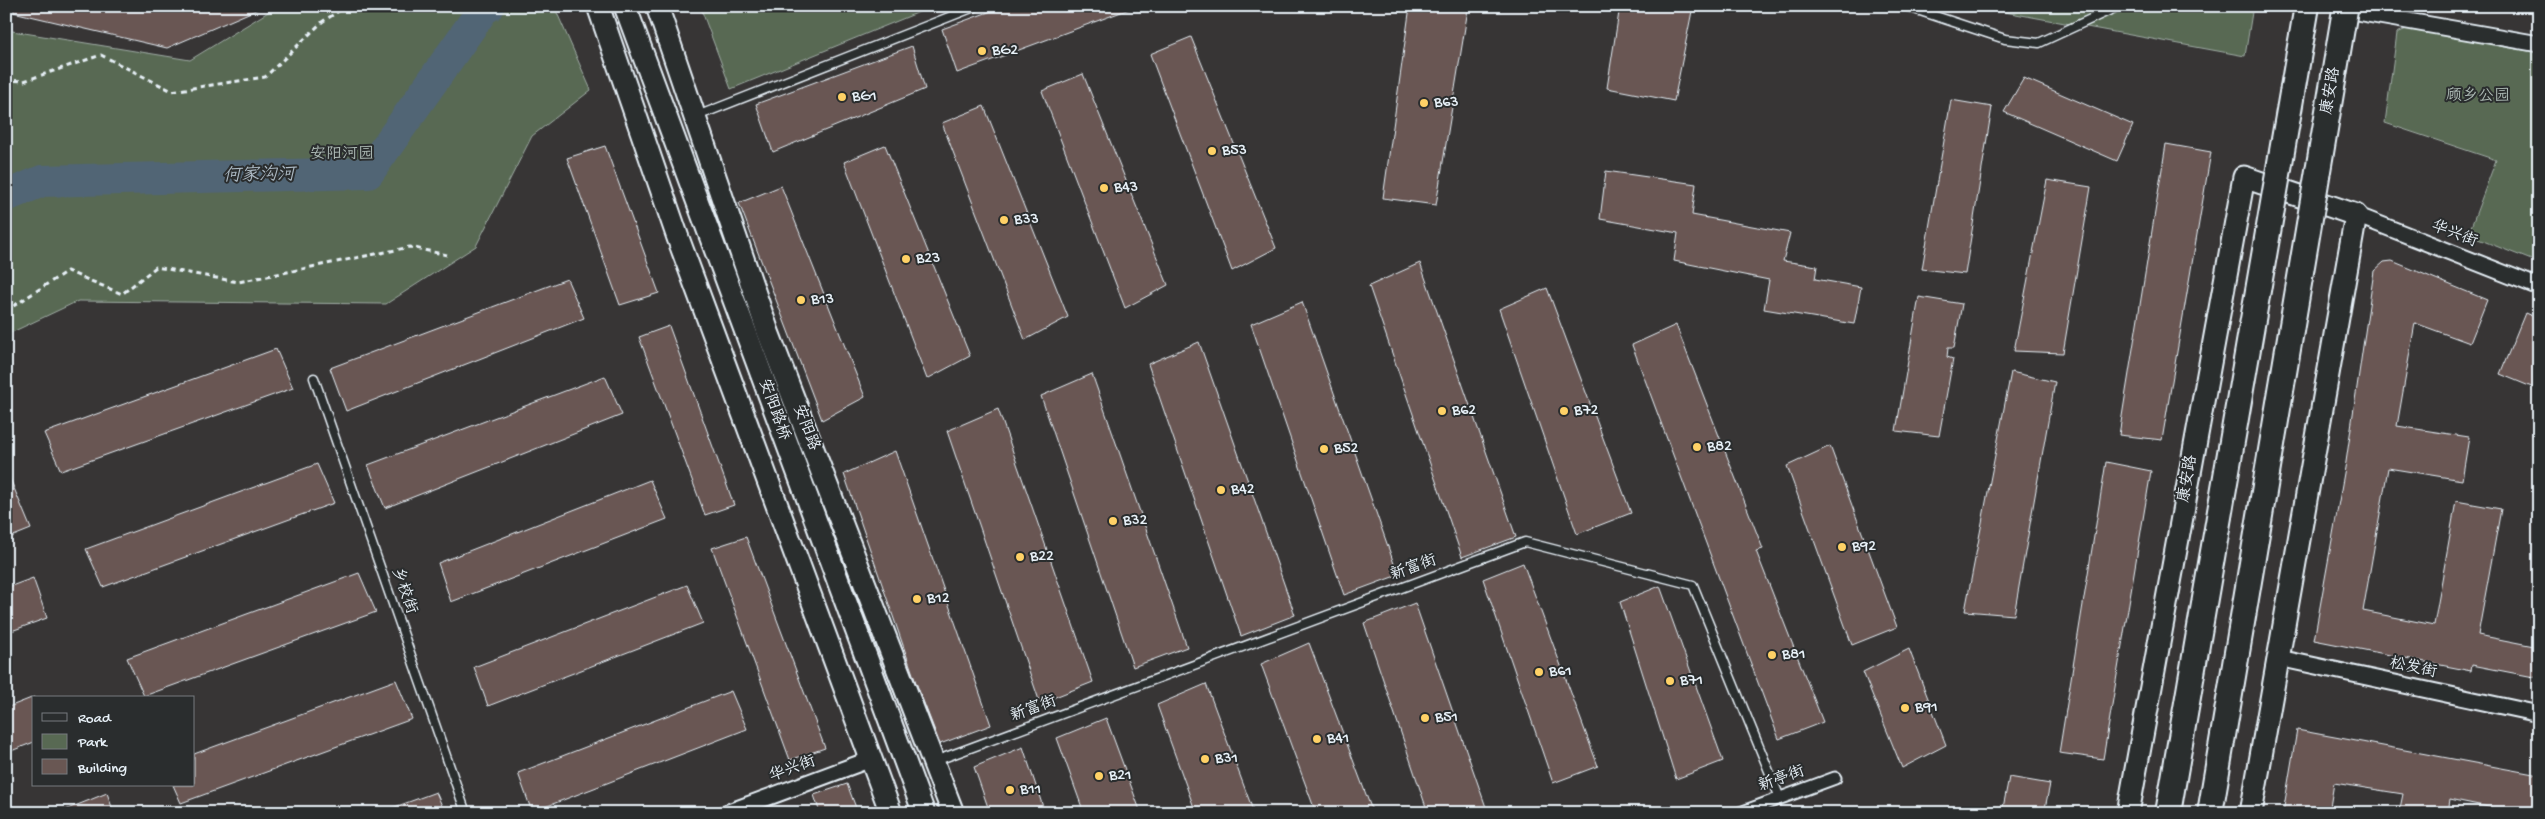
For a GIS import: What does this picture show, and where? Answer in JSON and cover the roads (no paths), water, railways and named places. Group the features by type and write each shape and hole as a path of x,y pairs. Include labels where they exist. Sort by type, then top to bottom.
{"main road":[{"path":"598,6 678,238 891,813"},
{"name":"安阳路桥","path":"624,6 924,813"},
{"name":"安阳路","path":"657,6 768,332 954,813"},
{"path":"2168,813 2307,6"},
{"name":"康安路","path":"2210,813 2345,10"},
{"name":"康安路","path":"2128,813 2244,177 2356,215"},
{"path":"2251,813 2356,215"}],"street":[{"path":"2345,10 2539,44"},
{"name":"华兴街","path":"2356,215 2539,286"},
{"name":"松发街","path":"2279,658 2539,714"},
{"name":"华兴街","path":"726,813 871,759"},
{"name":"新亭街","path":"1740,813 1835,778"}],"lane":[{"path":"695,117 977,6"},
{"path":"1905,6 2005,39 2038,43 2118,6"},
{"name":"乡校街","path":"314,378 466,813"},
{"name":"新富街","path":"933,762 1525,542 1693,585 1780,798"}],"waterway":[{"name":"何家沟河","path":"6,196 42,181 368,173 484,8 489,6"}],"place":[{"name":"BG2","path":"982,51"},
{"name":"BG1","path":"842,97"},
{"name":"B63","path":"1424,103"},
{"name":"B53","path":"1212,151"},
{"name":"B43","path":"1104,188"},
{"name":"B33","path":"1004,220"},
{"name":"B23","path":"906,259"},
{"name":"B13","path":"801,300"},
{"name":"B62","path":"1442,411"},
{"name":"B72","path":"1564,411"},
{"name":"B82","path":"1697,447"},
{"name":"B52","path":"1324,449"},
{"name":"B42","path":"1221,490"},
{"name":"B32","path":"1113,521"},
{"name":"B92","path":"1842,547"},
{"name":"B22","path":"1020,557"},
{"name":"B12","path":"917,599"},
{"name":"B81","path":"1772,655"},
{"name":"B61","path":"1539,672"},
{"name":"B71","path":"1670,681"},
{"name":"B91","path":"1905,708"},
{"name":"B51","path":"1425,718"},
{"name":"B41","path":"1317,739"},
{"name":"B31","path":"1205,759"},
{"name":"B21","path":"1099,776"},
{"name":"B11","path":"1010,790"}],"park label":[{"name":"顾乡公园","path":"2478,97"},
{"name":"安阳河园","path":"342,155"}]}
